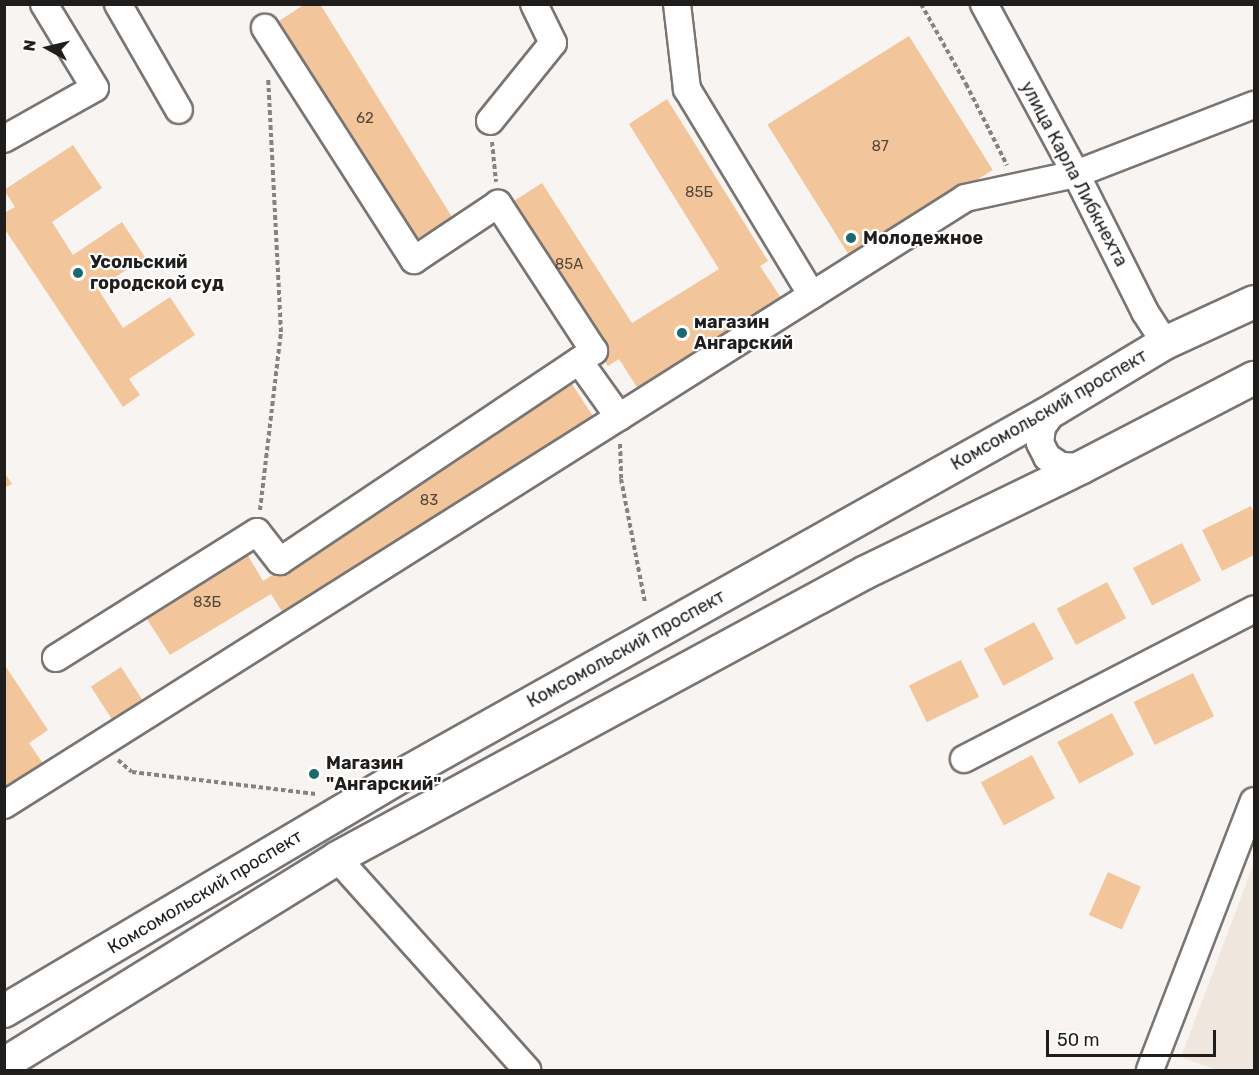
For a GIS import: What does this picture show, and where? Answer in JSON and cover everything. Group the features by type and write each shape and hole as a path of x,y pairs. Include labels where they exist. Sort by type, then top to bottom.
{"main road":[{"name":"Комсомольский проспект","path":"4,1011 399,777 1055,409 1165,343 1254,302"},
{"path":"5,1064 337,858 864,573 1082,467 1254,378"}],"street":[{"path":"4,139 94,88 44,4"},
{"path":"118,4 179,110"},
{"path":"490,121 553,43 534,4"},
{"path":"677,4 687,89 812,295"},
{"name":"улица Карла Либкнехта","path":"984,4 1076,174 1145,312 1165,343"},
{"path":"56,658 257,531 280,561 594,351 498,204 414,260 266,28"},
{"path":"4,805 965,198 1076,174 1254,105"},
{"path":"579,361 619,417"},
{"path":"1055,409 1042,427 1040,443 1047,457 1061,466 1082,467"},
{"path":"964,759 1254,609"},
{"path":"1150,1071 1254,801"},
{"path":"337,858 527,1071"}],"path":[{"path":"921,4 966,84 1018,187"},
{"path":"257,531 281,332 268,75"},
{"path":"490,121 498,204"},
{"path":"619,417 621,479 645,603"},
{"path":"99,744 132,772 316,794"}],"shaded area":[{"path":"1254,863 1254,1070 1216,1070 1181,1057"}],"building":[{"path":"305,4 320,4 452,217 415,240 279,21"},
{"path":"909,36 993,170 851,258 767,124"},
{"path":"667,99 768,261 760,266 781,298 638,389 619,359 608,366 506,206 542,183 632,323 719,269 629,124"},
{"name":"Усольский городской суд","path":"73,145 102,188 52,222 73,255 122,222 145,257 98,289 123,328 170,297 195,335 129,379 140,395 123,407 4,228 4,213 15,207 4,190"},
{"path":"572,384 596,421 286,618 271,594 170,655 143,613 244,549 263,581"},
{"path":"4,472 12,484 4,488"},
{"path":"1251,506 1254,513 1254,555 1222,571 1202,530"},
{"path":"1182,543 1201,580 1152,605 1133,568"},
{"path":"1107,582 1126,618 1076,645 1057,609"},
{"path":"1034,622 1054,659 1003,686 984,649"},
{"path":"961,660 979,697 927,722 909,685"},
{"path":"4,664 48,730 29,743 44,765 4,790"},
{"path":"121,667 146,706 116,725 91,687"},
{"path":"1193,673 1214,716 1155,745 1134,702"},
{"path":"1112,713 1134,754 1079,784 1057,742"},
{"path":"1032,755 1055,798 1004,825 981,782"},
{"path":"1108,872 1141,887 1122,930 1089,915"}],"place":[{"name":"Молодежное","path":"851,238"},
{"name":"Усольский городской суд","path":"78,273"},
{"name":"магазин Ангарский","path":"682,333"},
{"name":"Магазин \"Ангарский\"","path":"314,774"}]}
